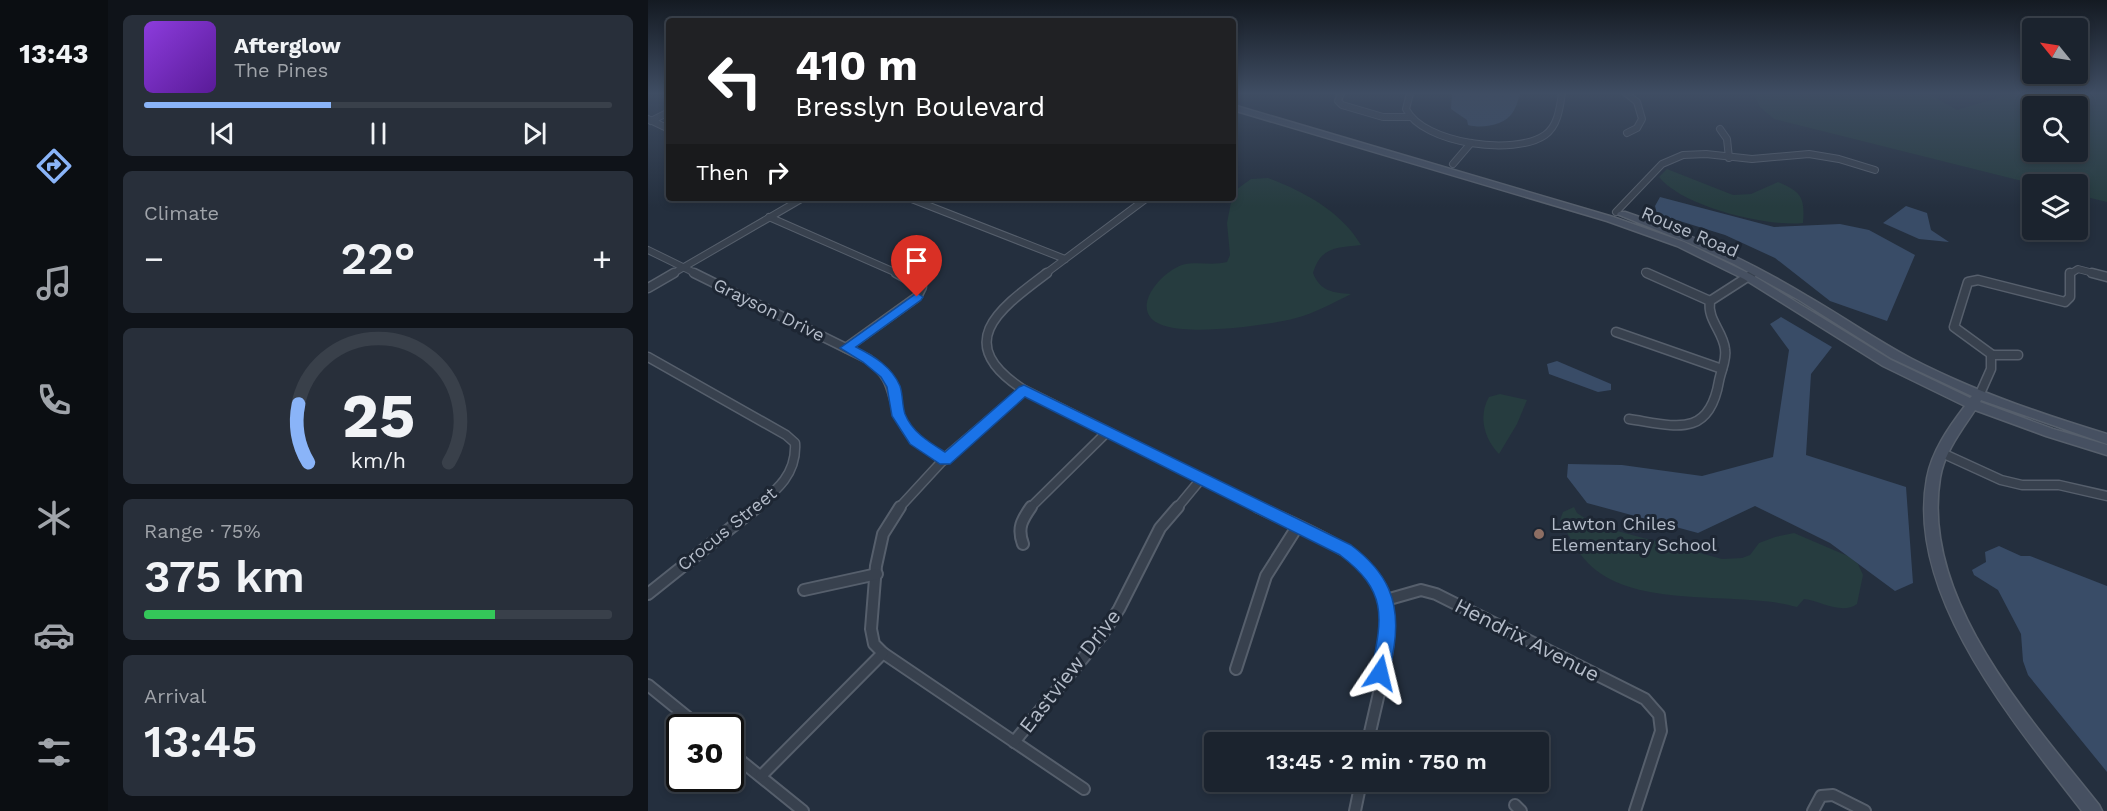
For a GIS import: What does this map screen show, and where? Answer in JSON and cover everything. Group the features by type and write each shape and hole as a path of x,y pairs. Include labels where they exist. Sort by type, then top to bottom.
{"street":[{"name":"Rouse Road","path":"1313,131 1640,228 1752,274"},
{"name":"Rouse Road","path":"1341,131 1616,212 1676,233 1976,400 2035,428 2107,450"},
{"path":"1432,131 1471,143 1509,145 1530,142 1544,136 1549,131"},
{"path":"1721,131 1726,140 1729,158"},
{"path":"1453,164 1471,143"},
{"path":"1616,212 1670,159 1685,155 1755,159 1791,153 1807,154 1830,157 1875,170"},
{"path":"648,288 798,201"},
{"path":"917,201 1065,259"},
{"path":"1143,201 1006,304 994,316 986,344 990,361 1004,379 1024,390 1345,550 1361,562 1376,580 1386,600 1389,626 1370,732"},
{"path":"769,217 922,287 917,297 846,348"},
{"name":"Grayson Drive","path":"648,250 868,359 886,374 893,387 899,416 908,432 915,440 945,460"},
{"path":"2018,355 1993,355 1960,335 1954,327 1968,282 1977,280 2065,302 2070,297 2070,273 2078,269 2107,277"},
{"path":"1645,272 1710,301"},
{"path":"1629,419 1670,425 1691,423 1712,408 1726,350 1710,320 1708,310 1710,301 1752,274"},
{"path":"1616,332 1722,369"},
{"path":"1993,355 1994,360 1988,381 1949,436 1933,478 1931,517 1935,547 1956,612 1978,655 2013,708 2092,811"},
{"name":"Crocus Street","path":"648,357 786,435 795,443 797,458 791,474 775,492 648,594"},
{"path":"1024,390 917,486 896,511 882,536 871,629 874,644 883,653 1084,789"},
{"name":"Rouse Road","path":"1976,400 2107,439"},
{"path":"1023,544 1019,534 1021,522 1032,506 1107,432"},
{"path":"1942,453 2001,480 2022,485 2059,485 2107,496"},
{"name":"Eastview Drive","path":"1014,742 1102,635 1119,609 1160,528 1201,479"},
{"path":"1236,669 1266,576 1275,557 1297,527"},
{"path":"804,590 877,574"},
{"name":"Hendrix Avenue","path":"1386,600 1420,590 1436,594 1645,699 1659,715 1661,731 1635,811"},
{"path":"761,776 883,653"},
{"path":"648,685 684,714"},
{"path":"744,763 803,811"},
{"path":"1355,811 1359,792"},
{"path":"1813,811 1821,796 1833,795 1865,811"}],"green space":[{"path":"1821,131 2022,131 2022,162 2088,162 2088,131 2107,131 2107,202 2088,197 2088,174 2022,174 2022,181"},
{"path":"1667,169 1733,195 1751,194 1778,182 1792,189 1800,197 1803,207 1803,223 1769,222 1726,213 1706,206 1671,188 1659,177"},
{"path":"1268,178 1308,196 1332,212 1353,233 1361,245 1337,248 1325,253 1316,264 1313,273 1319,284 1328,290 1351,294 1324,308 1296,318 1268,324 1197,330 1169,327 1156,322 1149,315 1147,306 1149,296 1162,278 1182,265 1227,262 1230,255 1227,223 1231,201 1236,201 1236,190 1251,179"},
{"path":"1500,394 1527,400 1517,424 1499,454 1486,434 1483,419 1489,397"},
{"path":"1574,507 1577,513 1591,522 1722,559 1742,558 1750,555 1759,543 1794,533 1850,557 1858,564 1863,575 1857,604 1838,608 1804,599 1797,607 1773,602 1659,594 1632,588 1608,578 1588,563 1572,542 1560,520 1563,512"}],"water":[{"path":"1660,197 1774,227 1840,224 1869,230 1915,255 1887,321 1830,301 1775,258 1725,235 1657,214 1655,206"},
{"path":"1906,206 1927,213 1931,230 1949,242 1919,239 1883,223"},
{"path":"1781,317 1832,347 1811,374 1806,455 1906,487 1913,583 1895,591 1830,543 1755,506 1698,533 1587,503 1567,477 1568,464 1622,465 1702,476 1773,457 1789,350 1770,324"},
{"path":"1557,361 1611,384 1611,390 1598,392 1549,374 1547,364"},
{"path":"1999,546 2107,586 2107,772 2028,675 2023,661 2021,634 1998,590 1974,575 1972,570 1986,562 1985,552"}],"place":[{"name":"Lawton Chiles Elementary School","path":"1539,534"}],"route":[{"path":"917,297 846,348 868,359 886,374 897,399 899,416 915,440 945,460 1024,390 1345,550 1361,562 1376,580 1386,600 1389,626 1380,673"}]}
